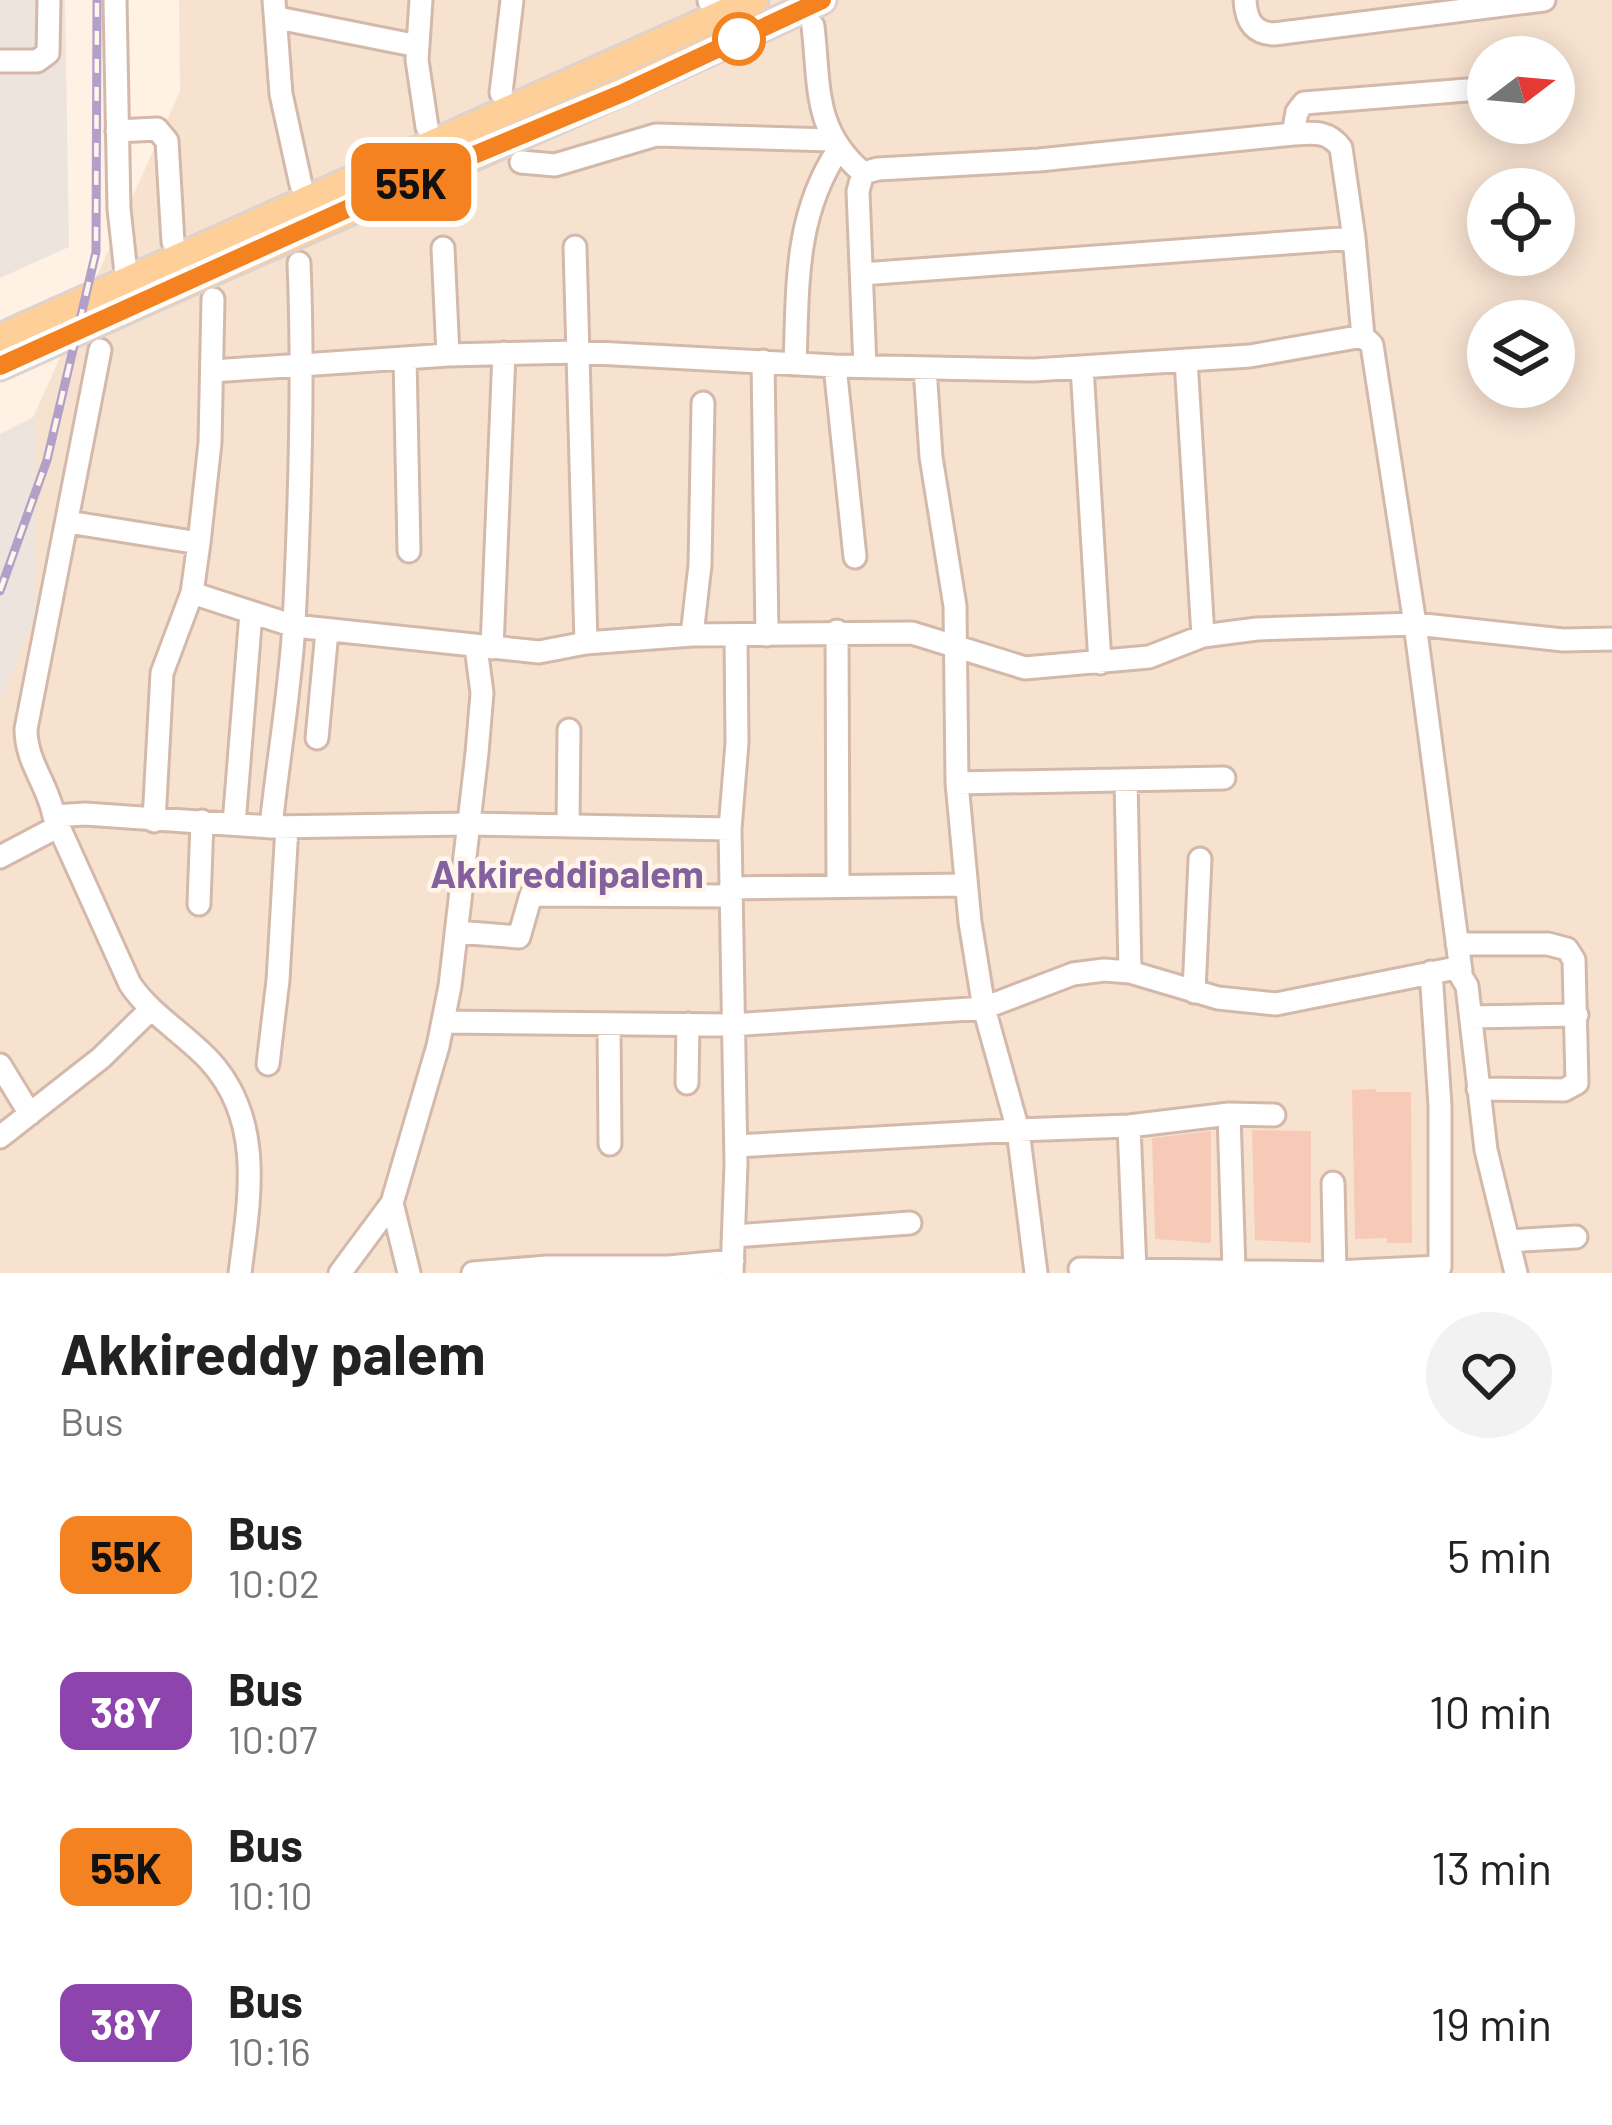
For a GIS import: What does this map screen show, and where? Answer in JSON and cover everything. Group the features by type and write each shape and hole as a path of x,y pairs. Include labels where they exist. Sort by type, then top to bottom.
{"main road":[{"path":"0,338 754,0"},
{"path":"0,366 378,195 818,13"}],"street":[{"path":"0,61 37,61 48,53 49,0"},
{"path":"115,0 119,209 127,282"},
{"path":"421,0 418,46 427,127"},
{"path":"502,94 512,0"},
{"path":"1245,0 1250,25 1274,34 1537,1"},
{"path":"301,185 281,94 276,9 418,46"},
{"path":"818,13 825,122 835,145 863,173"},
{"path":"1293,134 1304,103 1467,90"},
{"path":"117,130 157,130 166,141 173,242"},
{"path":"863,173 1293,134 1323,133 1341,148 1363,336 1372,345 1415,624 1486,1150 1516,1273"},
{"path":"521,162 555,165 656,135 835,145"},
{"path":"795,364 798,278 809,205 835,145"},
{"path":"863,173 858,191 865,367"},
{"path":"862,274 1354,238"},
{"path":"443,248 448,355"},
{"path":"575,248 586,643"},
{"path":"268,1064 278,980 279,827 294,626 302,363 299,263"},
{"path":"154,820 162,673 192,593 199,543 210,443 213,299"},
{"path":"213,371 448,355 578,352 835,367 1082,367 1250,356 1363,336"},
{"path":"100,350 26,729 26,751 49,791 56,821 130,984 212,1064 228,1087 253,1167 240,1273"},
{"path":"340,1273 392,1203 443,1022 482,693 504,353"},
{"path":"405,358 409,551"},
{"path":"1186,360 1203,636"},
{"path":"763,361 767,635"},
{"path":"835,367 855,557"},
{"path":"1082,367 1100,663"},
{"path":"925,368 931,457 953,590 957,783 966,885 984,1008 1018,1130 1036,1273"},
{"path":"692,635 700,565 703,403"},
{"path":"68,522 199,543"},
{"path":"192,593 294,626 484,648 539,652 586,643 692,635 912,633 1025,668 1149,657 1203,636 1257,629 1415,624 1563,640 1612,639"},
{"path":"234,824 251,613"},
{"path":"317,738 327,631"},
{"path":"837,631 838,887"},
{"path":"473,1273 547,1267 732,1267 736,1146 730,830 737,743 736,637"},
{"path":"568,826 569,730"},
{"path":"957,783 1224,778"},
{"path":"1126,780 1130,972"},
{"path":"0,857 56,821 85,814 279,827 467,824 730,830"},
{"path":"199,904 202,821"},
{"path":"1194,992 1201,859"},
{"path":"457,932 519,937 527,901 537,895 966,885"},
{"path":"1457,944 1548,944 1567,949 1574,960 1579,1073 1573,1088 1478,1088"},
{"path":"443,1022 732,1025 984,1008 1073,974 1130,972 1194,992 1276,1004 1449,968 1461,971"},
{"path":"1080,1269 1440,1270 1440,1105 1431,972"},
{"path":"0,1137 101,1058 151,1009"},
{"path":"1471,1017 1577,1015"},
{"path":"609,1024 610,1144"},
{"path":"687,1084 688,1024"},
{"path":"0,1064 31,1114"},
{"path":"1229,1114 1234,1270"},
{"path":"736,1146 1274,1115"},
{"path":"1129,1126 1135,1270"},
{"path":"1334,1184 1335,1272"},
{"path":"392,1203 409,1273"},
{"path":"735,1235 910,1223"},
{"path":"1508,1241 1576,1237"}],"shaded area":[{"path":"0,0 65,0 69,247 0,278"},
{"path":"179,0 1612,0 1612,1273 0,1273 0,491 180,91"},
{"path":"35,416 36,612 0,701 0,434"}],"building":[{"path":"1352,1090 1411,1092 1412,1243 1355,1239"},
{"path":"1252,1130 1311,1131 1311,1243 1255,1240"},
{"path":"1211,1131 1211,1243 1155,1239 1152,1138"}],"railway":[{"path":"0,591 47,460 96,252 97,0"}],"bus line":[{"name":"55K","path":"0,366 378,195 625,92 822,0"}],"district":[{"name":"Akkireddipalem","path":"567,874"}]}
